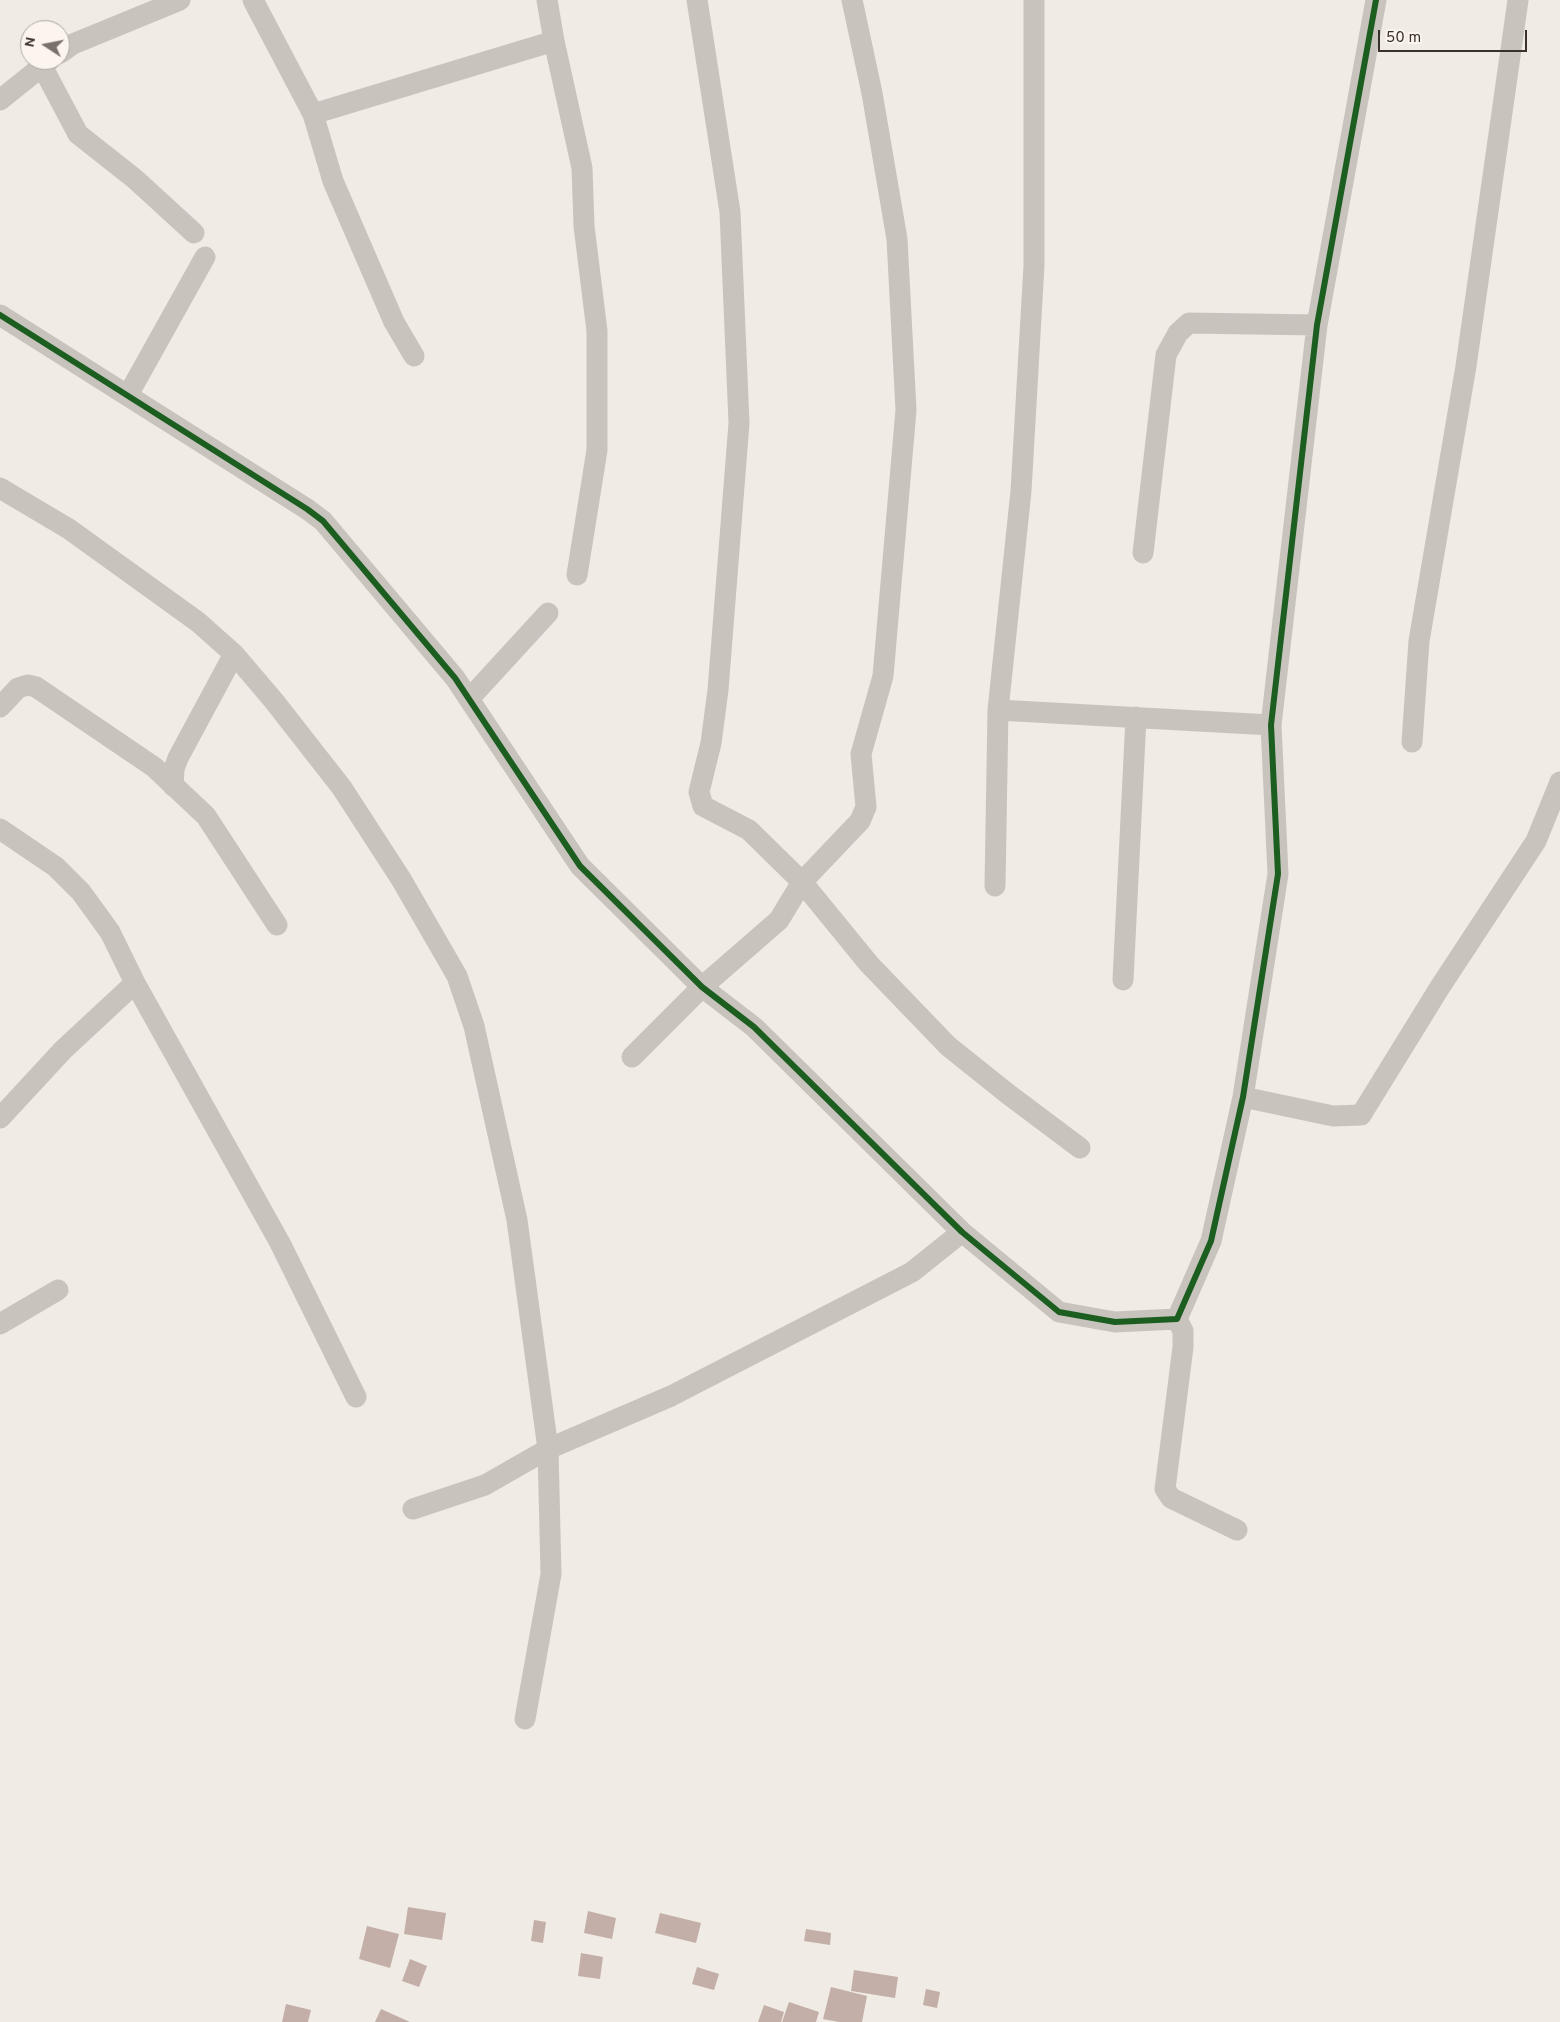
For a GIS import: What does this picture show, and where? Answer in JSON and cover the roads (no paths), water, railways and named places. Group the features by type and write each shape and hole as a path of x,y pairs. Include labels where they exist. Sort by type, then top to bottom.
{"street":[{"path":"70,46 180,0"},
{"path":"253,0 313,114 333,181 394,322 414,356"},
{"path":"547,0 554,41 582,168 584,226 597,332 597,450 577,575"},
{"path":"697,0 730,212 739,423 718,690 711,743 699,792 703,806 749,830 802,882 869,964 948,1046 1080,1148"},
{"path":"632,1057 702,987 779,920 802,882 860,821 866,807 861,754 883,676 906,410 897,239 872,93 852,0"},
{"path":"995,886 998,710 1021,490 1034,265 1034,0"},
{"path":"1237,1530 1171,1498 1165,1489 1183,1347 1183,1332 1177,1320 1211,1241 1243,1097 1278,874 1270,725 1317,325 1376,0"},
{"path":"1412,742 1420,641 1466,366 1518,0"},
{"path":"313,114 554,41"},
{"path":"0,100 37,70"},
{"path":"49,70 78,134 135,179 194,233"},
{"path":"128,395 205,257"},
{"path":"0,315 307,509 323,521 454,678 576,861 702,987 754,1026 962,1232 1059,1312 1115,1322 1177,1320"},
{"path":"1143,553 1166,355 1178,333 1189,323 1317,325"},
{"path":"0,488 77,535 198,622 234,654 274,701 342,788 401,879 457,976 474,1026 517,1220 548,1449 551,1574 525,1719"},
{"path":"469,699 548,613"},
{"path":"173,786 173,774 178,758 234,654"},
{"path":"0,707 18,688 28,685 36,687 154,767 206,816 278,926"},
{"path":"998,710 1270,725"},
{"path":"1123,980 1136,717"},
{"path":"1243,1097 1333,1116 1361,1115 1440,987 1536,841 1560,782"},
{"path":"0,829 56,867 81,892 110,932 280,1243 356,1397"},
{"path":"0,1118 63,1050 136,982"},
{"path":"413,1509 485,1485 548,1449 671,1396 912,1272 962,1232"},
{"path":"0,1324 58,1290"}]}
